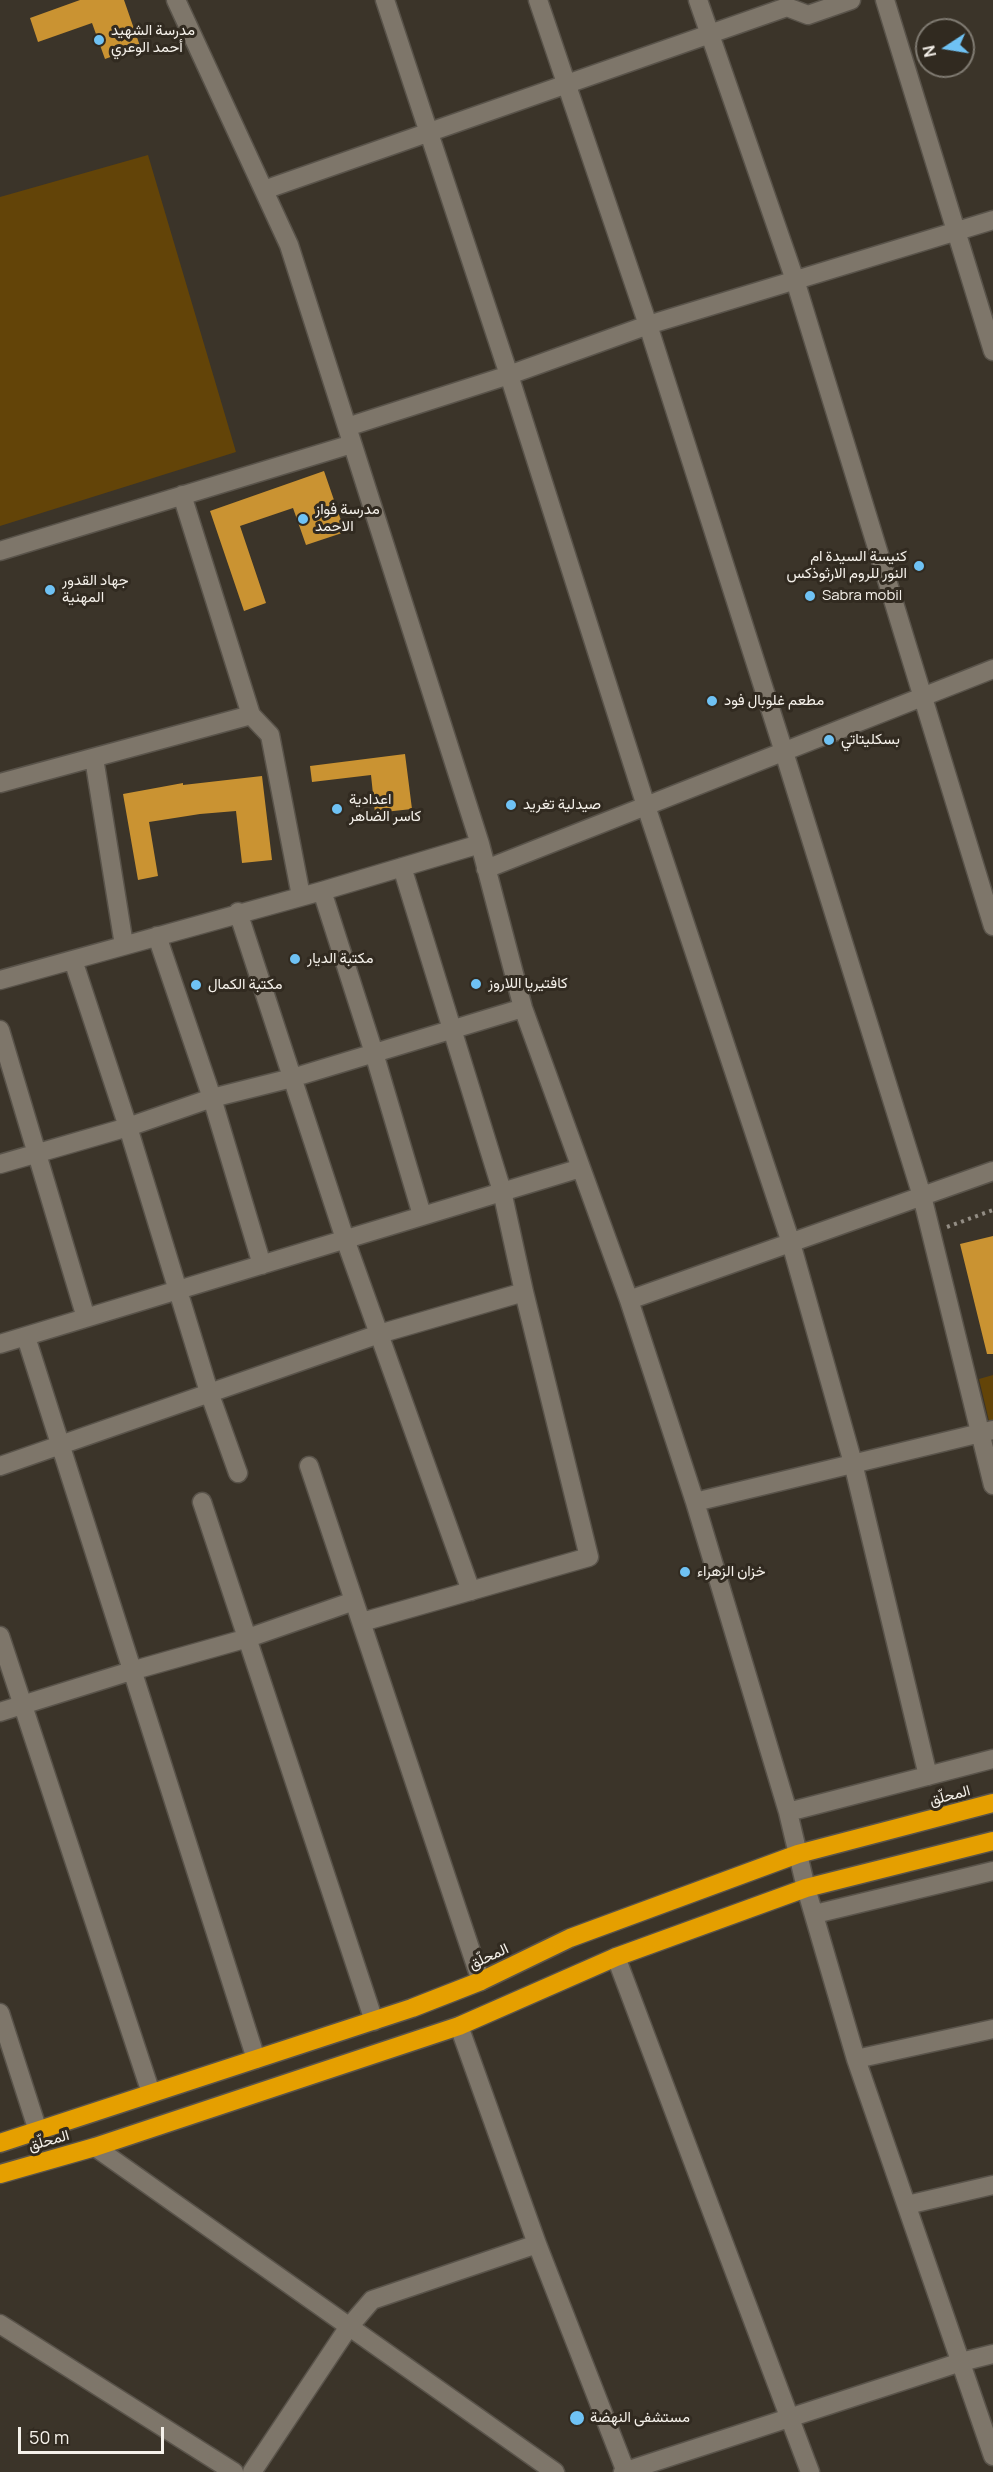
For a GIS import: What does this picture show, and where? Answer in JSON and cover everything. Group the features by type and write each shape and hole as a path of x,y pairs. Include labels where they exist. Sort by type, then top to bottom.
{"highway":[{"name":"المحلّق","path":"0,2143 374,2021 481,1981 570,1938 798,1854 993,1803"},
{"name":"المحلّق","path":"0,2174 95,2147 459,2026 616,1957 806,1888 993,1841"}],"street":[{"path":"176,0 289,245 480,844 523,1008 629,1300 695,1502 788,1812 806,1888 856,2059 993,2456"},
{"path":"385,0 509,375 646,806 791,1243 853,1463 928,1776"},
{"path":"538,0 648,325 922,1196 987,1431 993,1485"},
{"path":"698,0 795,280 993,926"},
{"path":"264,190 787,7 808,15 851,0"},
{"path":"885,0 993,351"},
{"path":"0,551 182,495 648,325 993,220"},
{"path":"182,495 252,715 270,735 301,896"},
{"path":"486,869 993,669"},
{"path":"0,783 252,715"},
{"path":"94,758 124,945"},
{"path":"1,977 73,960 238,912 322,891 480,844"},
{"path":"362,1622 589,1557 524,1292 502,1191 402,867"},
{"path":"322,891 374,1053 422,1215"},
{"path":"238,912 345,1239 471,1591"},
{"path":"157,936 213,1098 262,1264"},
{"path":"73,960 128,1126 209,1392 238,1473"},
{"path":"0,1164 213,1098 292,1078 523,1008"},
{"path":"0,1030 86,1318"},
{"path":"0,1344 581,1168"},
{"path":"629,1300 993,1171"},
{"path":"0,1466 209,1392 380,1335 524,1292"},
{"path":"26,1337 59,1447 256,2059"},
{"path":"695,1502 987,1431"},
{"path":"309,1466 481,1981"},
{"path":"202,1502 374,2021"},
{"path":"0,1712 131,1671 248,1638 354,1601"},
{"path":"0,1636 151,2093"},
{"path":"788,1812 993,1759"},
{"path":"815,1914 993,1871"},
{"path":"616,1957 810,2472"},
{"path":"0,2013 38,2131"},
{"path":"459,2026 537,2244 625,2472 961,2362 993,2354"},
{"path":"856,2059 993,2029"},
{"path":"95,2147 348,2328 555,2472"},
{"path":"907,2205 993,2185"},
{"path":"252,2472 348,2328 372,2300 537,2244"},
{"path":"0,2324 234,2472"}],"path":[{"path":"932,1232 993,1210"}],"shaded area":[{"path":"148,155 236,452 0,526 0,197"},
{"path":"993,1375 993,1425 990,1425 979,1379"}],"building":[{"path":"80,0 124,0 140,46 105,59 92,23 38,42 30,18"},
{"path":"324,471 345,532 306,545 293,508 240,526 266,603 244,611 210,511"},
{"path":"405,754 412,809 375,813 371,775 312,782 310,766"},
{"path":"262,776 272,860 242,863 236,811 200,814 149,822 158,876 138,880 123,794 183,783 183,785"},
{"path":"993,1236 993,1354 987,1354 960,1244"}],"place":[{"name":"مدرسة الشهيد أحمد الوعري","path":"99,40"},
{"name":"مدرسة فواز الاحمد","path":"303,519"},
{"name":"كنيسة السيدة ام النور للروم الارثوذكس","path":"919,566"},
{"name":"جهاد القدور المهنية","path":"50,590"},
{"name":"Sabra mobil","path":"810,596"},
{"name":"مطعم غلوبال فود","path":"712,701"},
{"name":"بسكليتاتي","path":"829,740"},
{"name":"صيدلية تغريد","path":"511,805"},
{"name":"اعدادية كاسر الضاهر","path":"337,809"},
{"name":"مكتبة الديار","path":"295,959"},
{"name":"كافتيريا اللاروز","path":"476,984"},
{"name":"مكتبة الكمال","path":"196,985"},
{"name":"خزان الزهراء","path":"685,1572"},
{"name":"مستشفى النهضة","path":"577,2418"}]}
